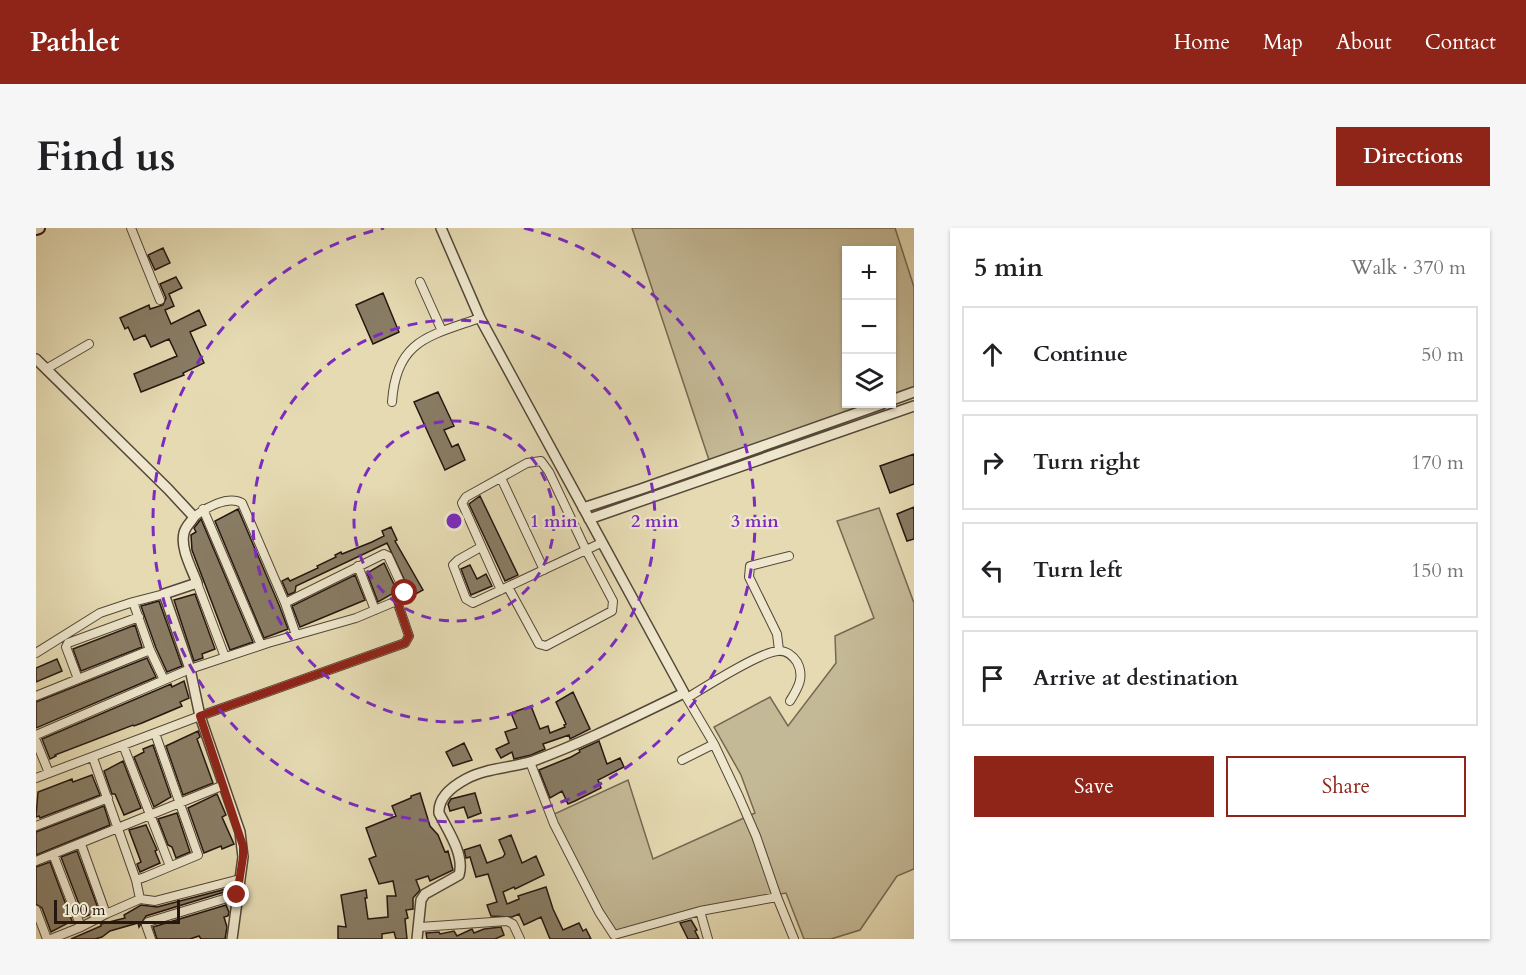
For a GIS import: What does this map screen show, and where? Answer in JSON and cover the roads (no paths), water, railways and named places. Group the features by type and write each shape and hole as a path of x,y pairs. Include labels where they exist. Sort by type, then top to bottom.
{"street":[{"path":"130,228 160,300"},
{"path":"441,228 480,318 601,543 714,744 756,836 794,939"},
{"path":"420,282 442,332"},
{"path":"392,402 393,385 397,373 411,347 421,340 480,318"},
{"path":"46,369 89,344"},
{"path":"36,359 194,517"},
{"path":"896,398 914,392"},
{"path":"589,519 914,406"},
{"path":"583,508 871,408"},
{"path":"748,451 752,462"},
{"path":"541,461 613,600 612,611 546,646 539,644 481,547 462,503 466,497 527,463 541,461"},
{"path":"501,478 544,570"},
{"path":"225,657 183,538 184,531 203,509 232,500 242,503 285,603 296,635"},
{"path":"203,509 261,645"},
{"path":"481,547 458,560 453,566 466,599 473,603 601,543"},
{"path":"36,735 190,669 261,645 356,618 397,601 405,593 388,556 381,554 285,603"},
{"path":"779,650 777,634 748,571 750,566 756,563 789,556"},
{"path":"358,566 375,610"},
{"path":"36,653 100,614 197,583"},
{"path":"164,594 190,669 200,716 243,846 232,939"},
{"path":"36,778 200,716 405,643 409,636 397,601"},
{"path":"133,602 150,650 164,680"},
{"path":"78,679 66,647 68,643 139,617"},
{"path":"36,696 150,650"},
{"path":"417,939 421,900 425,894 459,875 462,866 439,806 452,788 467,778 530,762 589,738 686,696 734,670 779,650 790,654 800,669 801,684 790,701"},
{"path":"136,880 198,855 155,733"},
{"path":"36,741 49,773"},
{"path":"682,760 714,744"},
{"path":"123,745 170,866"},
{"path":"93,758 120,829 140,899"},
{"path":"530,762 554,824 612,937 700,911 777,897"},
{"path":"36,861 120,829 224,785"},
{"path":"36,826 108,798"},
{"path":"81,844 106,914"},
{"path":"53,854 81,927"},
{"path":"51,939 140,899 154,901 240,879"},
{"path":"150,939 146,925 148,922 237,895"},
{"path":"36,910 47,939"},
{"path":"700,911 708,939"},
{"path":"420,927 507,921 513,924 520,939"},
{"path":"637,928 640,939"}]}
